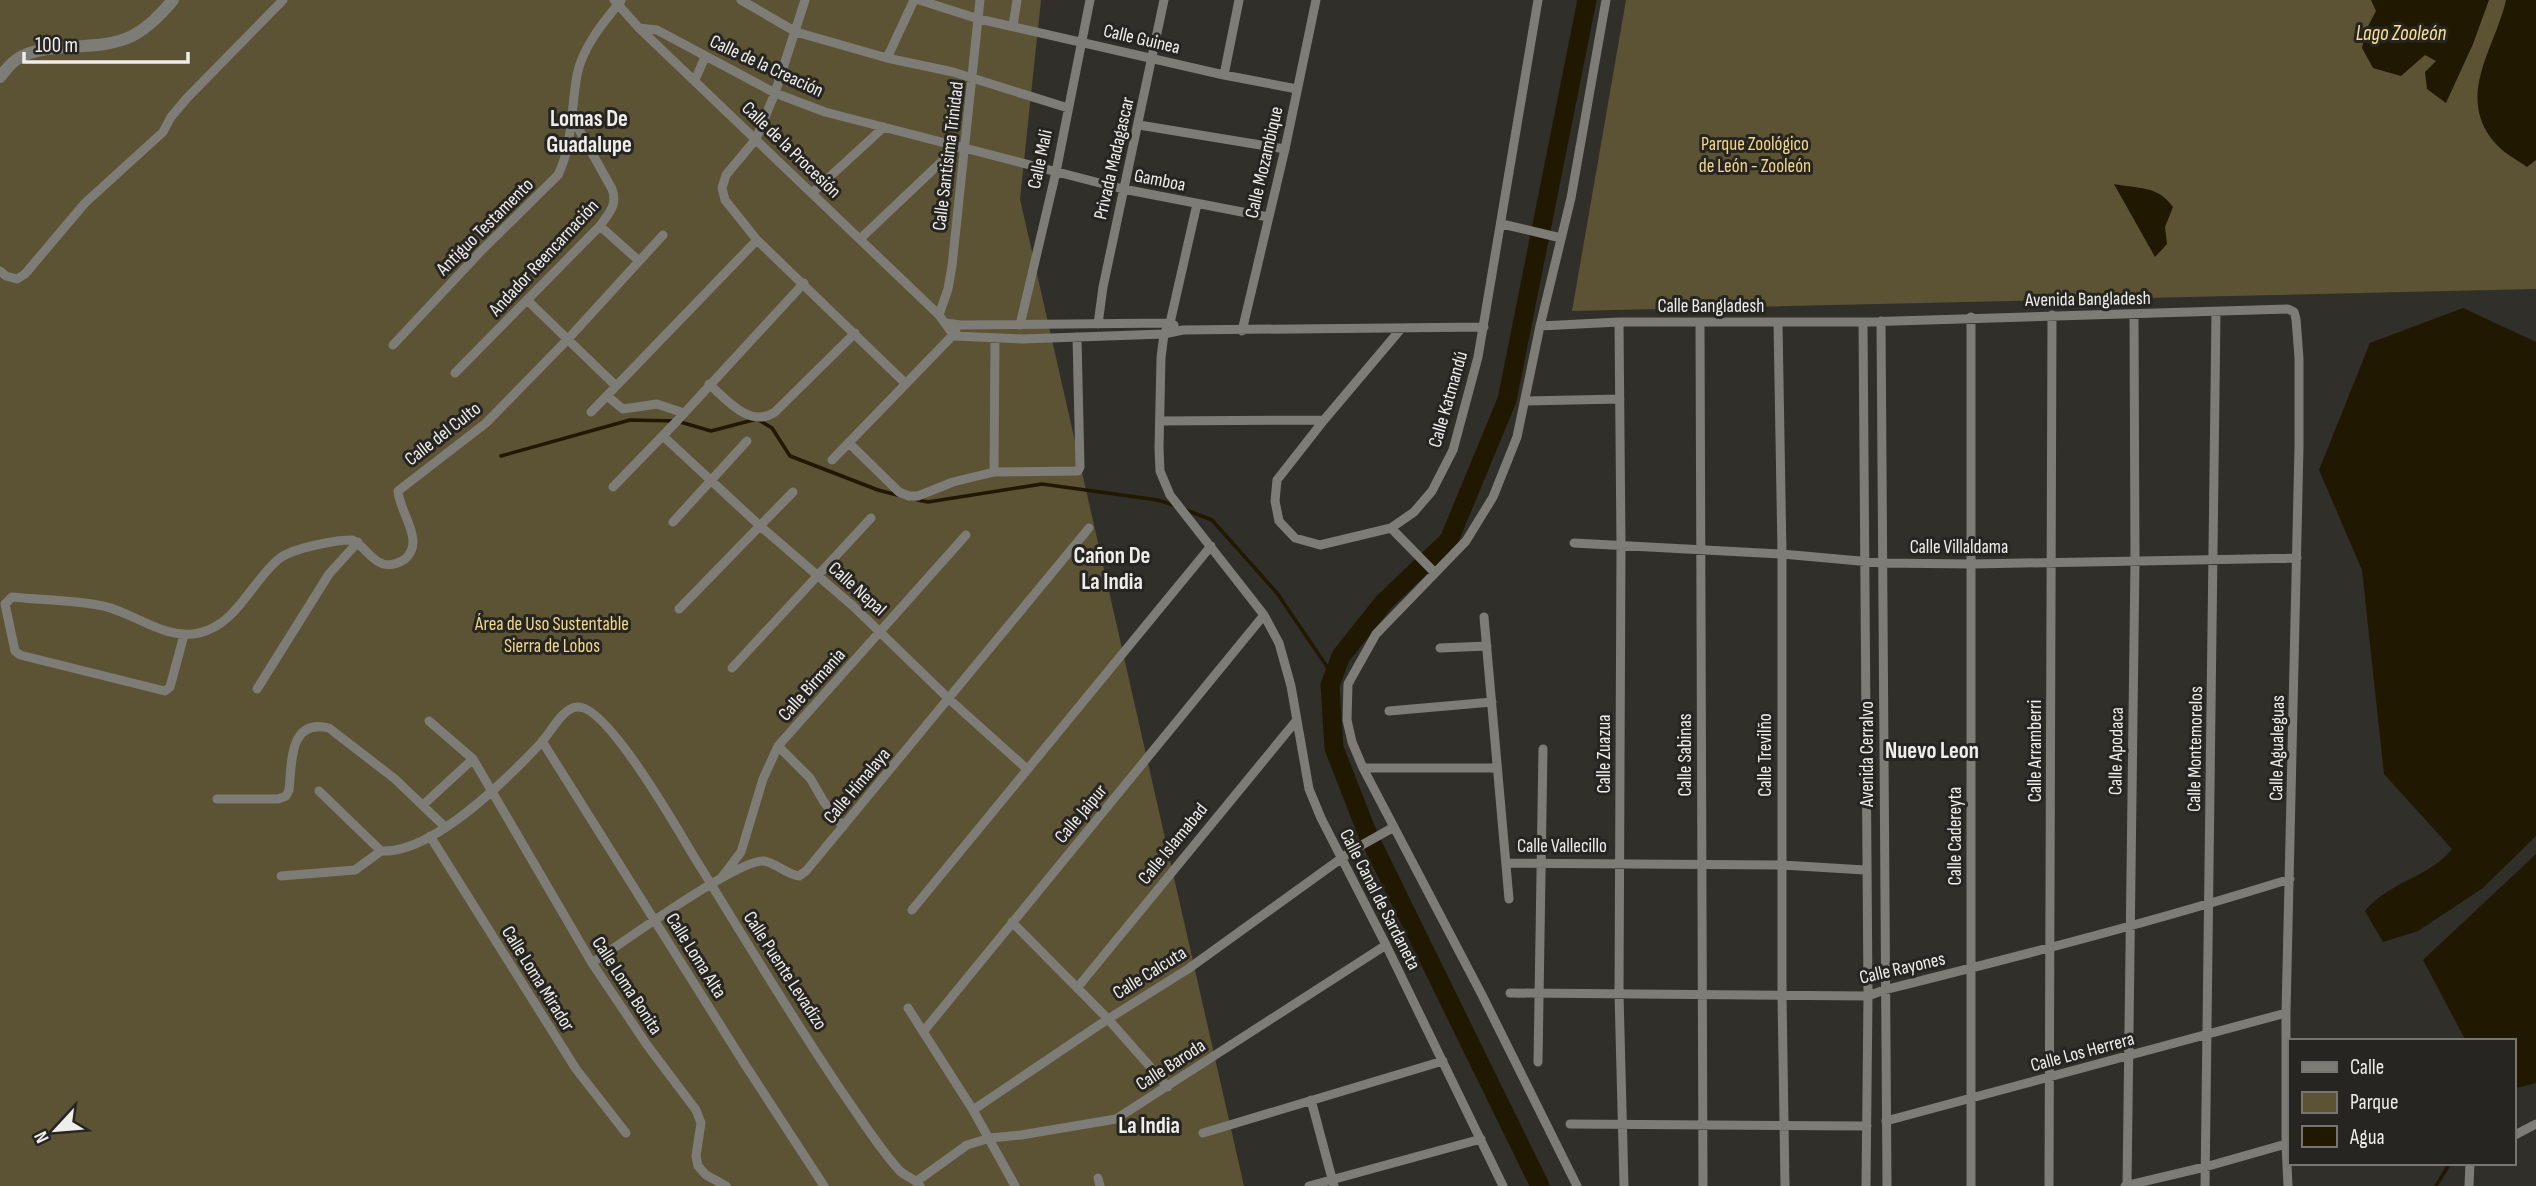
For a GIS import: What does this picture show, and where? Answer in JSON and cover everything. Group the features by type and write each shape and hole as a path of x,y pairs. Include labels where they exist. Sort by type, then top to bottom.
{"street":[{"path":"0,77 11,64 33,52 112,43 132,36 154,21 173,0"},
{"path":"0,271 6,276 18,278 25,274 74,215 163,132 171,117 187,98 283,0"},
{"path":"741,0 796,32 887,58 953,72 1068,108"},
{"path":"805,0 775,93 756,139 726,175 722,188 725,200 757,240 905,383"},
{"path":"887,58 914,0"},
{"name":"Calle Guinea","path":"919,0 979,19 1297,89"},
{"name":"Calle Santisima Trinidad","path":"942,319 948,289 960,149 973,79 980,0"},
{"path":"1013,26 1017,0"},
{"name":"Calle Mali","path":"1020,325 1056,172 1090,0"},
{"name":"Privada Madagascar","path":"1098,324 1103,287 1164,0"},
{"path":"1224,75 1239,0"},
{"name":"Calle Mozambique","path":"1242,331 1285,149 1316,0"},
{"name":"Calle Katmandú","path":"1324,420 1277,480 1275,501 1279,522 1295,538 1320,545 1391,528 1414,512 1432,491 1453,450 1478,357 1538,0"},
{"path":"1577,1186 1482,995 1363,768 1347,720 1348,684 1376,634 1432,570 1466,541 1493,497 1517,437 1571,198 1606,0"},
{"name":"Calle de la Procesión","path":"618,1 639,28 860,238 942,319 954,336"},
{"name":"Antiguo Testamento","path":"393,345 482,250 558,175 565,159 578,72 588,46 618,1"},
{"name":"Calle de la Creación","path":"639,28 657,30 775,93 825,112 960,149"},
{"path":"695,80 705,57"},
{"name":"Andador Reencarnación","path":"455,373 600,226 614,207 615,198 572,117"},
{"path":"1139,125 1285,149"},
{"path":"811,193 884,127"},
{"path":"860,238 960,149"},
{"name":"Gamboa","path":"960,149 1123,190 1268,218"},
{"path":"1198,204 1170,323 1164,334 1161,358 1160,471 1170,495 1264,615"},
{"path":"1502,225 1561,238"},
{"path":"600,226 638,260"},
{"name":"Calle del Culto","path":"358,542 383,564 393,565 411,552 414,540 397,491 486,423 568,339 663,235"},
{"path":"591,412 757,240"},
{"path":"613,487 804,283"},
{"path":"527,300 616,386"},
{"name":"Avenida Bangladesh","path":"1881,321 2052,315 2134,316 2288,309 2294,312"},
{"name":"Calle Montemorelos","path":"2205,1186 2215,560 2216,312"},
{"name":"Calle Agualeguas","path":"2288,1186 2286,1013 2299,398 2297,318 2294,312"},
{"name":"Calle Arramberri","path":"2049,1186 2052,315"},
{"name":"Calle Apodaca","path":"2127,1186 2135,561 2134,316"},
{"name":"Calle Cadereyta","path":"1971,317 1971,1186"},
{"path":"942,319 961,325 1170,323 1183,330"},
{"name":"Calle Bangladesh","path":"1540,326 1619,322 1881,321"},
{"name":"Avenida Cerralvo","path":"1881,321 1886,1186"},
{"name":"Calle Zuazua","path":"1619,322 1619,994 1624,1186"},
{"name":"Avenida Cerralvo","path":"1863,322 1868,996 1866,1186"},
{"name":"Calle Sabinas","path":"1700,323 1703,1186"},
{"name":"Calle Trevilño","path":"1778,323 1782,554 1785,1186"},
{"path":"832,460 954,336 961,325"},
{"path":"954,336 995,339 1164,334 1183,330 1400,330 1484,327"},
{"path":"1160,421 1324,420 1400,330"},
{"path":"709,384 736,409 753,416 766,416 775,412 855,334"},
{"path":"849,443 899,492 909,496 918,496 953,482 994,472 1078,471 1077,337"},
{"path":"994,472 995,339"},
{"path":"607,396 624,409 657,404 684,413"},
{"path":"1526,401 1620,399"},
{"name":"Calle Nepal","path":"663,436 881,632 1027,769"},
{"path":"673,522 747,441"},
{"path":"678,609 793,492"},
{"path":"732,667 872,518"},
{"name":"Calle Himalaya","path":"592,963 711,883 757,862 766,861 791,875 799,876 806,872 1089,528"},
{"path":"1391,528 1432,570"},
{"name":"Calle Birmania","path":"721,879 741,852 763,779 778,746 966,535"},
{"path":"184,635 170,687 165,691 20,655 15,651 5,604 12,597 99,605 166,631 184,635 209,629 229,617 281,557 290,552 345,540 358,542"},
{"path":"257,689 329,575 358,542"},
{"name":"Calle Villaldama","path":"1574,543 1782,554 1882,563 2297,558"},
{"path":"912,910 1211,546"},
{"name":"Calle Canal de Sardaneta","path":"1264,615 1279,642 1291,686 1309,789 1503,1186"},
{"name":"Calle Jaipur","path":"923,1032 1264,615"},
{"name":"Calle Vallecillo","path":"1484,617 1506,863 1782,865 1865,870"},
{"path":"1440,648 1487,646"},
{"path":"1389,711 1492,702"},
{"name":"Calle Puente Levadizo","path":"542,741 566,712 575,706 582,707 610,730 635,761 748,946 846,1097 902,1174 918,1184"},
{"name":"Calle Loma Bonita","path":"429,721 473,760 592,963 647,1045 696,1110 701,1123 696,1156 698,1166 706,1175 726,1186"},
{"name":"Calle Islamabad","path":"1077,988 1296,721"},
{"path":"217,799 278,799 286,796 295,741 304,730 318,725 329,728 395,779 444,827"},
{"path":"319,791 381,850 395,851 430,836 493,792 542,741"},
{"name":"Calle Loma Alta","path":"542,741 824,1186"},
{"path":"778,746 810,778 824,802 844,827"},
{"path":"1538,1062 1543,749"},
{"path":"423,805 473,760"},
{"path":"1363,768 1497,768"},
{"name":"Calle Calcuta","path":"973,1110 1188,969 1353,850 1394,827"},
{"name":"Calle Loma Mirador","path":"430,836 576,1069 626,1133"},
{"path":"281,876 355,870 381,850"},
{"path":"1506,863 1509,899"},
{"name":"Calle Rayones","path":"1510,993 1868,996 2051,949 2290,879"},
{"path":"1012,922 1108,1019 1168,1087"},
{"name":"Calle Baroda","path":"918,1184 967,1145 990,1138 1116,1119 1386,945"},
{"path":"908,1009 990,1138 1015,1186"},
{"name":"Calle Los Herrera","path":"1886,1122 2286,1013"},
{"path":"1203,1133 1443,1061"},
{"path":"1311,1100 1333,1183"},
{"path":"1570,1124 1867,1126"},
{"path":"2515,1135 2536,1124"},
{"path":"1309,1186 1333,1183 1481,1139"},
{"path":"2127,1186 2286,1144"},
{"path":"2469,1186 2470,1165"}],"green space":[{"name":"Área de Uso Sustentable Sierra de Lobos","path":"0,0 1041,0 1020,199 1244,1186 0,1186"},
{"name":"Parque Zoológico de León - Zooleón","path":"1626,0 2536,0 2536,289 1572,311"}],"water":[{"name":"Lago Zooleón","path":"2371,0 2489,0 2473,44 2446,103 2427,89 2425,72 2436,61 2425,55 2401,76 2373,68 2362,48 2366,30 2376,11"},
{"path":"2506,0 2536,0 2536,160 2527,167 2496,144 2484,126 2478,109 2481,73"},
{"path":"2114,184 2154,191 2173,207 2165,227 2167,244 2155,257"},
{"path":"2463,308 2536,342 2536,836 2483,888 2418,931 2383,942 2365,911 2386,893 2433,866 2452,849 2384,774 2362,570 2319,470 2370,343"},
{"path":"2536,854 2536,1083 2515,1088 2515,1039 2465,1039 2423,960"}],"waterway":[{"path":"1540,1186 1368,835 1334,748 1330,685 1341,656 1384,602 1449,540 1507,400 1587,0"},
{"path":"501,456 630,420 677,421 711,431 757,419 772,428 790,456 897,495"},
{"path":"918,500 928,502 1042,484 1158,500 1176,506"},
{"path":"1186,510 1212,520 1277,593 1334,677"},
{"path":"2436,1186 2449,1165"}],"district":[{"name":"Lomas De Guadalupe","path":"589,131"},
{"name":"Cañon De La India","path":"1112,568"},
{"name":"Nuevo Leon","path":"1932,750"},
{"name":"La India","path":"1149,1125"}]}
